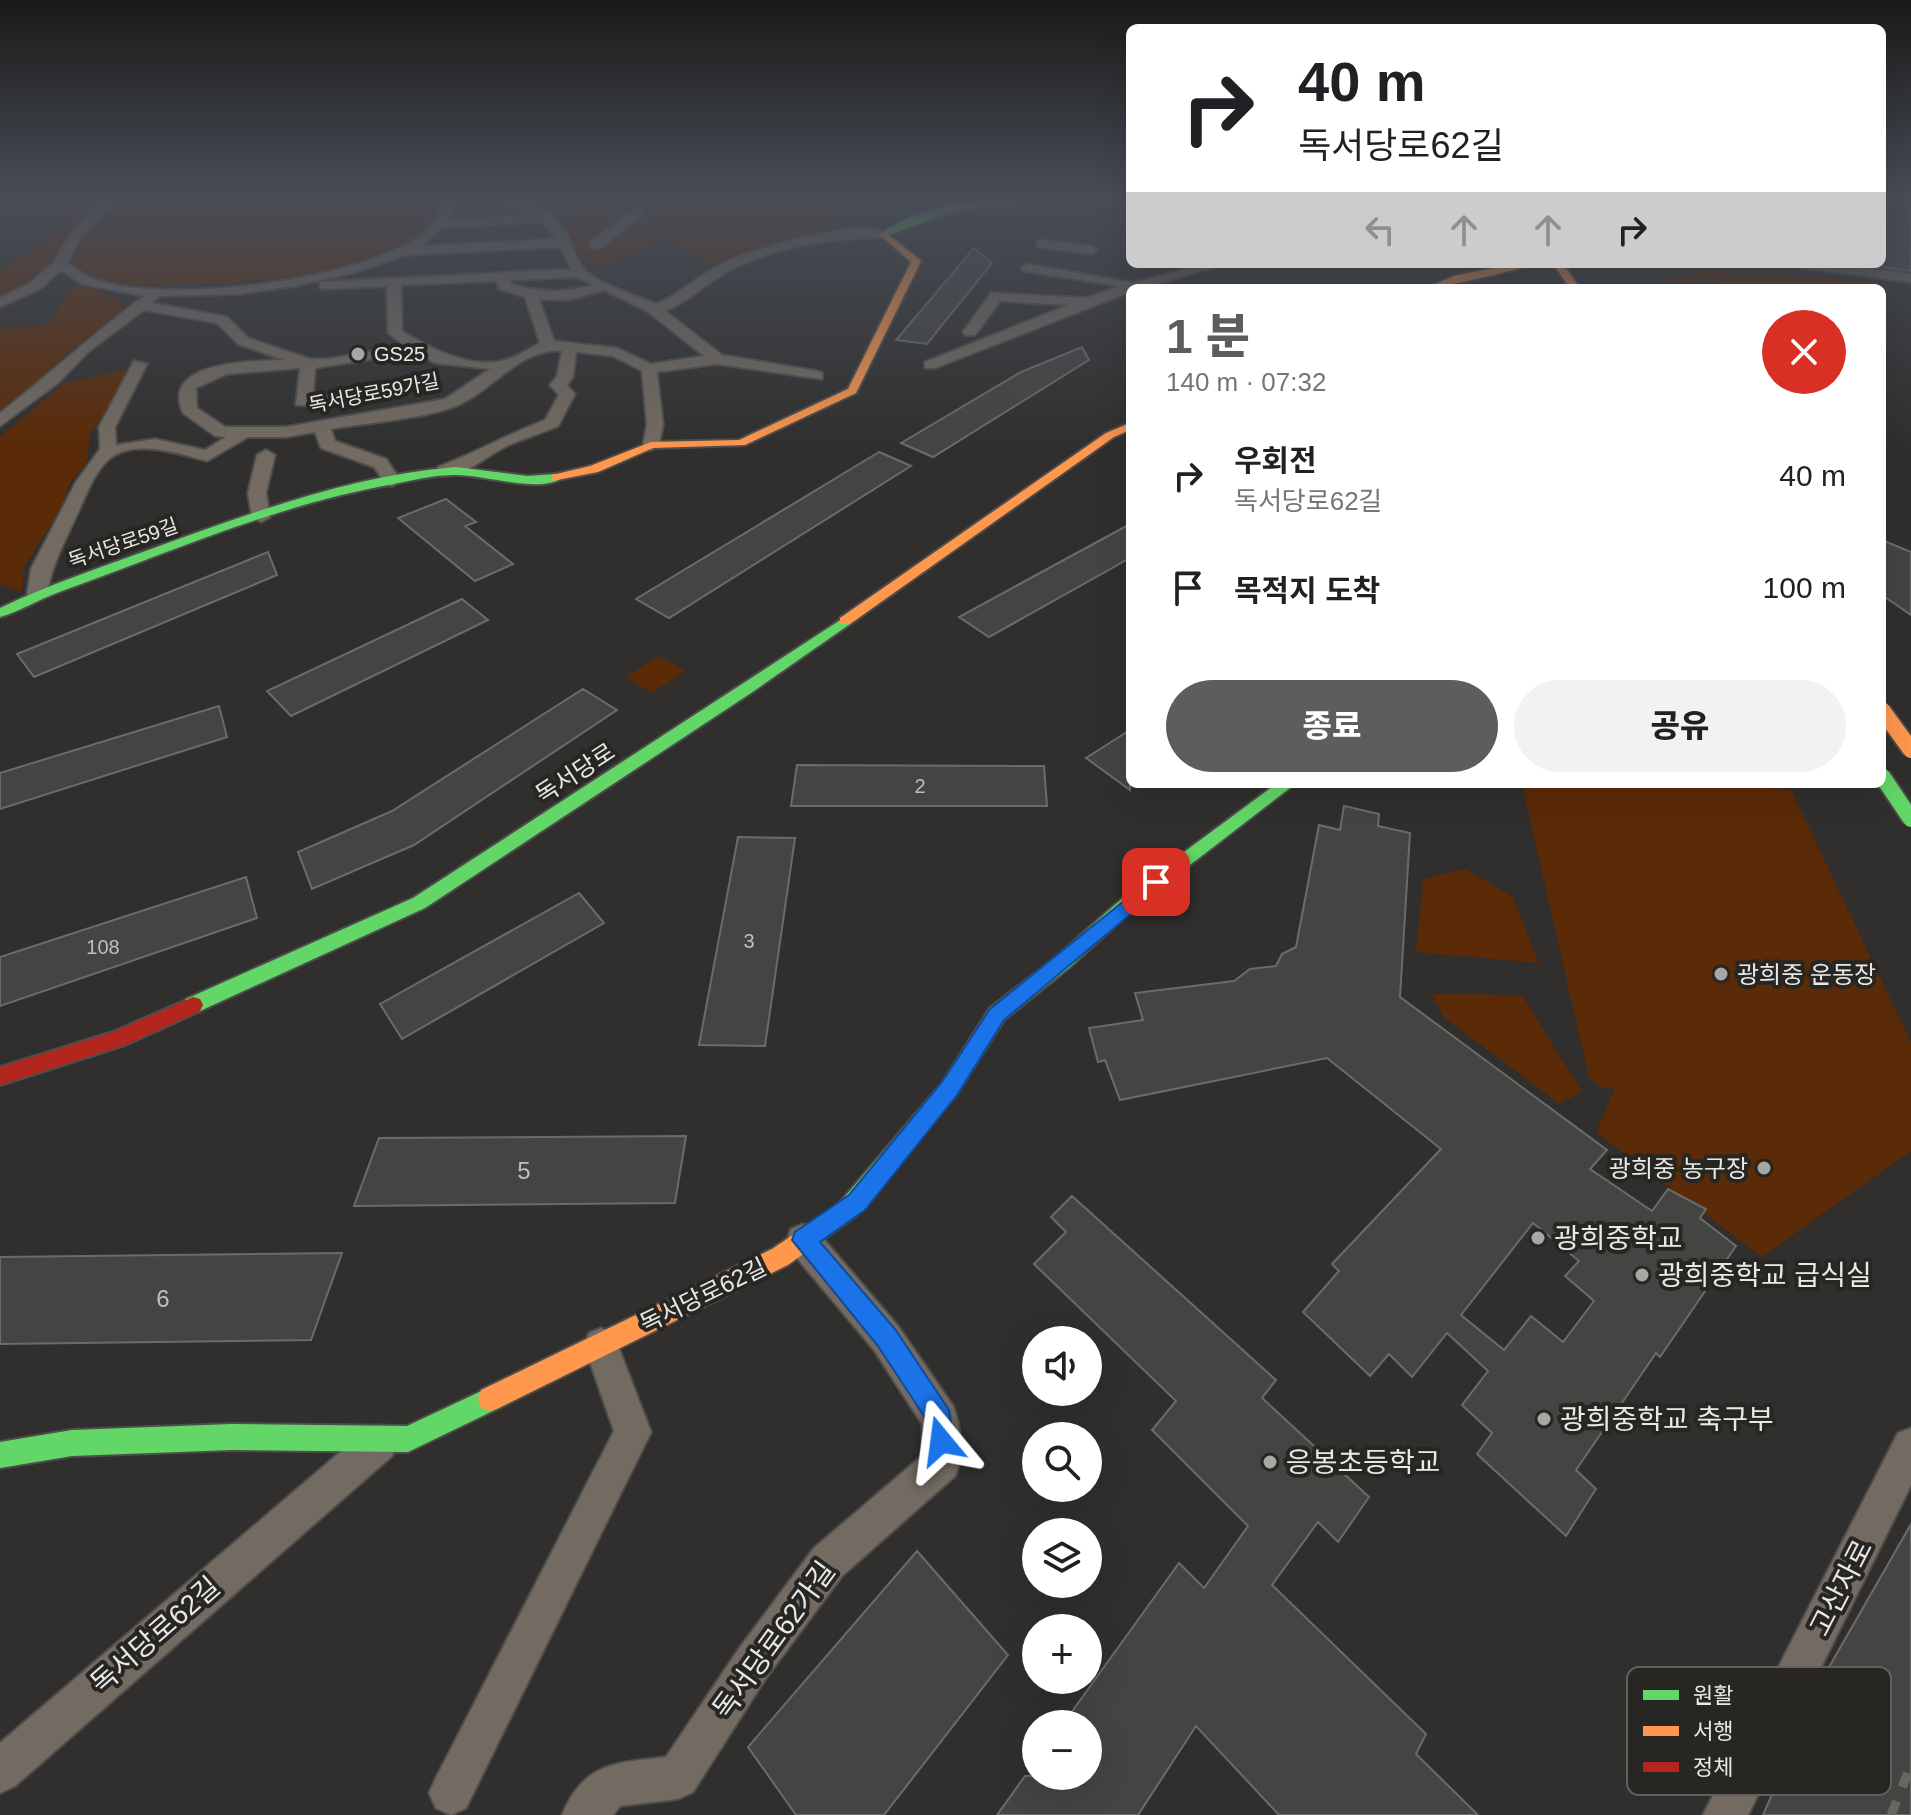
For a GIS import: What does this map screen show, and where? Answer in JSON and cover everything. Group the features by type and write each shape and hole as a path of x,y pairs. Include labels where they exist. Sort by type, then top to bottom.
{"street":[{"path":"0,303 41,281"},
{"path":"86,281 111,290 155,294 290,283 430,281"},
{"path":"290,283 298,281"},
{"path":"504,281 504,286 531,295 568,296 605,286"},
{"path":"597,281 654,310 717,359"},
{"path":"654,310 677,303 707,281"},
{"name":"독서당로59길","path":"0,613 37,595 261,517 392,481 444,471 474,471 536,482 560,479 651,445 741,443 852,391 906,281"},
{"path":"1113,281 1126,283"},
{"path":"970,332 996,296 1054,302 1082,300 1134,281"},
{"path":"394,283 395,333 435,358 505,366"},
{"path":"930,365 1126,289"},
{"path":"0,421 53,380 83,349 155,294"},
{"path":"531,295 535,315 548,345 617,352 649,369 717,359 817,376"},
{"path":"142,305 222,320 243,341 308,363 328,364 416,348"},
{"name":"독서당로59가길","path":"363,392 331,401 302,402 308,390 305,386 308,363 203,373 189,386 189,410 221,432 242,434 322,426 450,403 505,366 548,345"},
{"path":"444,471 477,458 499,443 552,423 567,394 558,385 565,377 570,346"},
{"path":"37,595 41,569 57,533 108,449 107,427 139,364"},
{"path":"649,369 655,425 651,445"},
{"path":"322,426 327,444 380,463 392,481"},
{"name":"독서당로","path":"0,1076 118,1039 419,903 746,690 1110,435 1126,428"},
{"name":"독서당로59가길","path":"103,455 139,442 156,442 207,456 242,434"},
{"path":"261,517 257,493 266,455"},
{"path":"1886,713 1911,724"},
{"path":"1886,716 1911,750"},
{"path":"1886,782 1911,819"},
{"path":"1886,784 1911,787"},
{"name":"독서당로62길","path":"0,1455 72,1443 232,1437 408,1439 780,1257 857,1202 949,1089 997,1014 1063,962 1132,900 1282,788"},
{"name":"독서당로62가길","path":"584,1815 609,1786 678,1777 752,1664 828,1562 942,1463 940,1419 886,1338 803,1240"},
{"path":"451,1793 633,1432 601,1345"},
{"name":"독서당로62길","path":"0,1771 384,1439"},
{"name":"고산자로","path":"1800,1667 1911,1446"},
{"name":"고산자로","path":"1725,1815 1735,1795"}],"shaded area":[{"path":"0,281 44,281 33,284 0,300"},
{"path":"107,281 251,281 216,283 132,285"},
{"path":"1671,281 1876,281 1879,284"},
{"path":"88,284 123,303 121,312 69,351 38,386 0,417 0,329 51,324 69,290"},
{"path":"130,368 122,391 91,432 86,463 69,484 63,506 24,566 22,592 0,584 0,437 63,384"},
{"path":"659,656 685,671 652,693 626,677"},
{"name":"광희중 운동장","path":"1523,788 1791,790 1911,1042 1911,1151 1762,1257 1596,1132 1615,1089 1601,1087 1589,1078"},
{"path":"1465,869 1512,896 1539,963 1416,952 1423,879"},
{"path":"1432,994 1522,995 1582,1092 1559,1104 1444,1017"}],"building":[{"path":"946,281 978,281 927,344 896,340"},
{"path":"1082,347 1089,360 933,457 901,443 1021,372"},
{"path":"879,452 911,466 669,618 636,599"},
{"path":"446,499 476,522 465,526 513,564 475,581 398,518"},
{"path":"1126,526 1126,560 989,637 959,617"},
{"path":"1886,542 1911,552 1911,615 1886,598"},
{"path":"268,552 277,575 34,677 17,654"},
{"path":"462,599 488,620 291,716 267,691"},
{"path":"583,689 617,710 414,845 312,889 298,852 392,811"},
{"path":"219,706 227,737 0,809 0,773"},
{"path":"1126,733 1126,787 1086,758"},
{"path":"797,765 1044,766 1047,806 791,806"},
{"name":"광희중학교","path":"1344,806 1379,814 1378,826 1410,833 1400,997 1607,1150 1590,1169 1652,1211 1668,1189 1706,1209 1700,1218 1736,1246 1660,1357 1656,1353 1576,1470 1596,1489 1566,1536 1477,1454 1492,1433 1462,1405 1488,1371 1447,1333 1412,1377 1389,1354 1370,1376 1303,1312 1339,1271 1332,1264 1441,1149 1327,1058 1120,1100 1105,1060 1098,1062 1089,1028 1143,1020 1135,993 1234,981 1250,969 1276,966 1282,954 1296,947 1319,825 1340,830","holes":["1533,1223 1579,1261 1565,1276 1594,1301 1563,1342 1531,1316 1504,1350 1461,1315"]},
{"path":"738,837 795,838 765,1046 699,1045"},
{"path":"246,877 257,918 0,1006 0,957"},
{"path":"579,893 604,923 402,1039 380,1004"},
{"path":"686,1136 675,1203 354,1206 379,1138"},
{"path":"1072,1196 1276,1380 1262,1398 1369,1497 1338,1542 1318,1522 1272,1585 1426,1734 1416,1754 1478,1815 1279,1815 1196,1726 1138,1815 997,1815 1022,1780 1022,1790 1102,1790 1102,1710 1073,1710 1085,1694 1102,1694 1102,1670 1179,1563 1204,1588 1248,1526 1152,1430 1176,1401 1102,1330 1102,1326 1098,1326 1034,1264 1066,1232 1051,1217"},
{"path":"342,1253 311,1340 0,1344 0,1257"},
{"path":"1911,1524 1911,1815 1763,1815 1772,1795 1891,1795 1891,1667 1829,1667"},
{"path":"917,1551 1008,1655 884,1815 796,1815 748,1747"}],"railway":[{"path":"1891,1815 1911,1765"}],"traffic: fast":[{"path":"0,613 37,595 236,523 338,493 441,472 470,472 527,480 556,478"},
{"path":"193,1005 419,903 746,690 845,621"},
{"path":"1886,782 1911,819"},
{"path":"849,1208 949,1089 997,1014 1063,962 1132,900 1282,788"},
{"path":"0,1455 72,1443 232,1437 408,1439 490,1399"}],"traffic: slow":[{"path":"556,478 594,469 651,445 741,443 852,391 906,281"},
{"path":"1441,284 1450,281"},
{"path":"1570,281 1572,284"},
{"path":"845,621 1110,435 1126,428"},
{"path":"1886,716 1911,750"},
{"path":"490,1399 780,1257 849,1208"}],"traffic: jam":[{"path":"0,1076 118,1039 193,1005"}],"place":[{"name":"GS25","path":"358,354"},
{"name":"광희중 운동장","path":"1721,974"},
{"name":"광희중 농구장","path":"1764,1168"},
{"name":"광희중학교","path":"1538,1238"},
{"name":"광희중학교 급식실","path":"1642,1275"},
{"name":"광희중학교 축구부","path":"1544,1419"},
{"name":"응봉초등학교","path":"1270,1462"}],"route":[{"path":"941,1441 940,1419 886,1338 803,1240 857,1202 914,1136 949,1089 997,1014 1156,882"}]}
